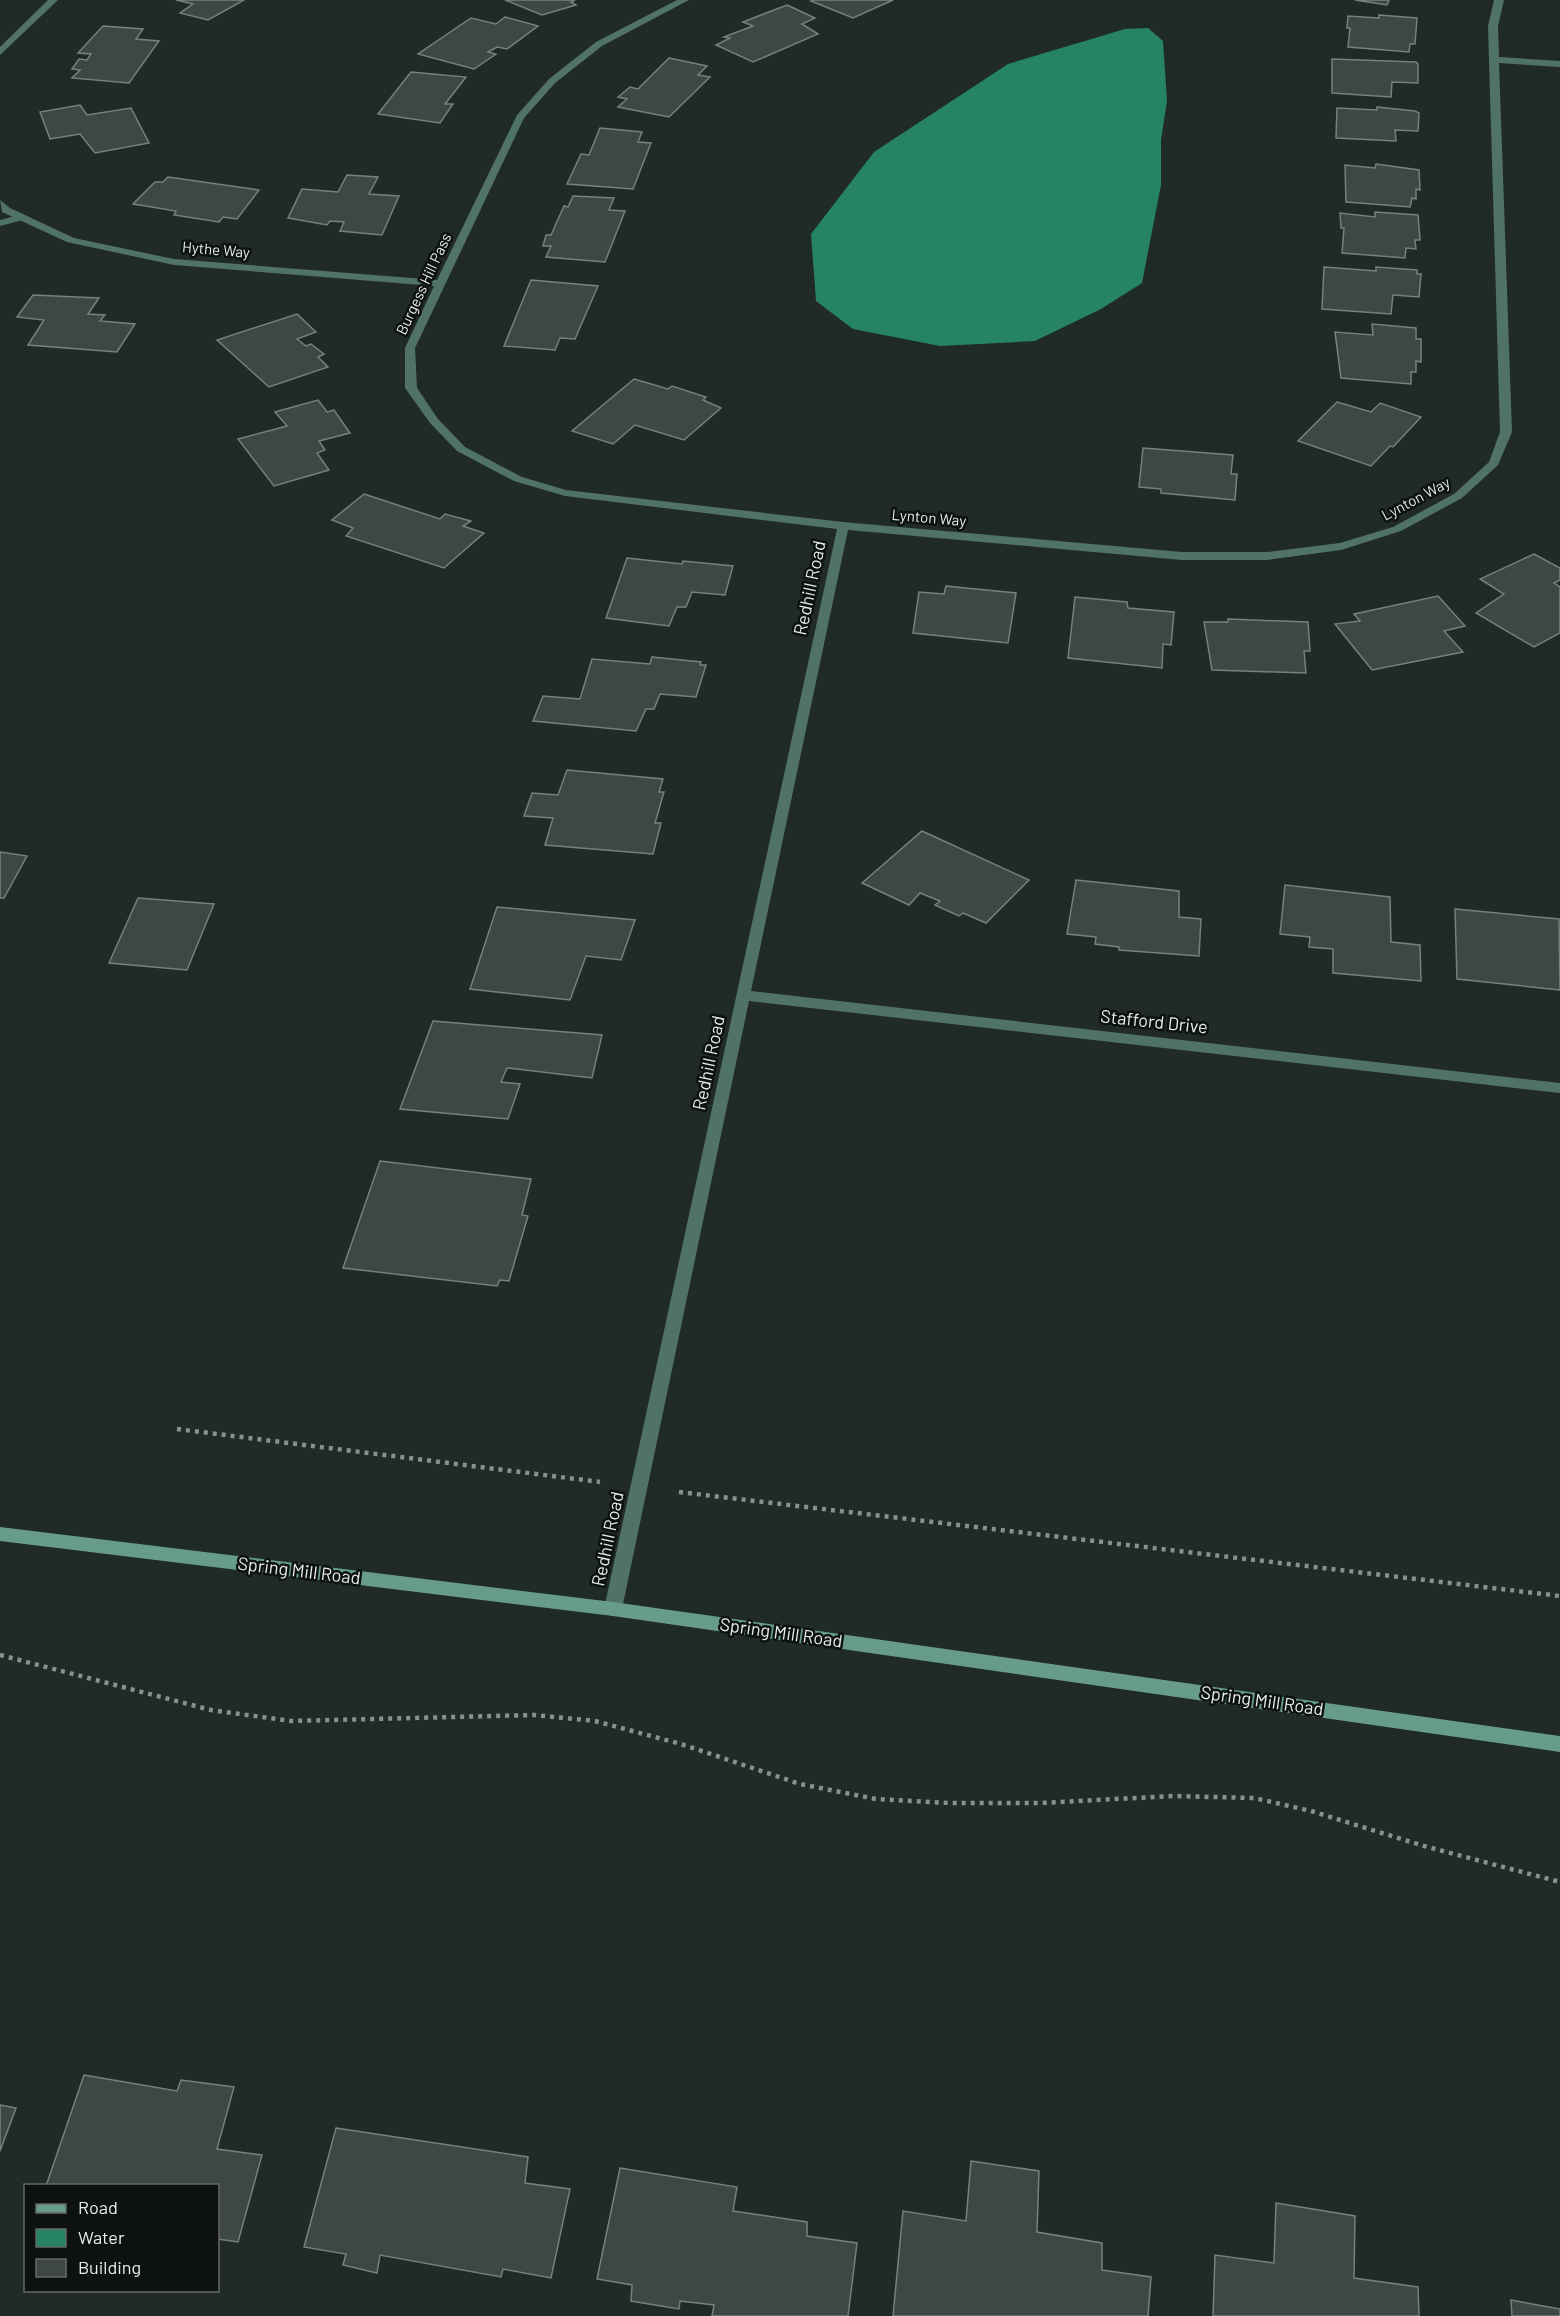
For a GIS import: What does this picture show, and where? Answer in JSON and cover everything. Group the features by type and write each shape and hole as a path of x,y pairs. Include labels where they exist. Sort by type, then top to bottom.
{"street":[{"path":"0,52 53,0"},
{"name":"Burgess Hill Pass","path":"684,0 599,44 552,81 520,117 410,348 411,388 434,422 461,449 518,479 565,494 843,526"},
{"name":"Lynton Way","path":"843,526 1182,556 1267,556 1341,546 1397,529 1458,496 1494,463 1506,432 1493,26 1499,0"},
{"path":"1495,60 1560,64"},
{"name":"Hythe Way","path":"0,203 6,210 71,240 174,262 441,284"},
{"path":"0,223 23,218"},
{"name":"Redhill Road","path":"613,1610 843,526"},
{"name":"Stafford Drive","path":"743,995 1560,1088"},
{"name":"Spring Mill Road","path":"0,1534 613,1610 1560,1744"}],"path":[{"path":"177,1429 639,1487 1560,1596"},
{"path":"0,1655 211,1710 291,1721 534,1715 595,1721 681,1743 800,1784 876,1798 950,1803 1040,1803 1173,1796 1254,1798 1311,1811 1560,1882"}],"water":[{"path":"1148,28 1163,41 1167,101 1161,140 1161,185 1142,283 1101,309 1035,341 940,346 853,329 816,301 811,234 874,152 1008,64 1125,29"}],"building":[{"path":"176,0 244,0 208,20 180,13 193,4"},
{"path":"505,0 575,0 571,2 576,5 542,15"},
{"path":"893,0 853,18 811,1"},
{"path":"1355,0 1389,0 1387,5"},
{"path":"787,5 815,18 802,24 818,34 753,62 716,45 730,38 724,37 753,26 743,22"},
{"path":"1379,15 1417,18 1415,44 1410,44 1409,52 1348,47 1350,28 1347,28 1348,16 1379,18"},
{"path":"505,17 538,26 507,49 497,47 488,52 496,54 474,69 418,54 471,18 496,24"},
{"path":"103,26 143,29 136,39 159,41 129,83 72,78 80,70 72,69 79,59 87,60 91,54 78,53"},
{"path":"669,58 707,66 698,75 710,77 669,117 618,107 627,99 618,97 630,87 638,89"},
{"path":"1332,59 1416,62 1418,64 1418,83 1392,82 1391,97 1332,93"},
{"path":"411,72 466,77 445,104 453,104 440,123 378,114"},
{"path":"80,105 87,115 131,108 149,143 95,153 80,134 50,139 40,112"},
{"path":"1377,107 1419,113 1418,131 1395,130 1396,141 1336,138 1337,108 1377,110"},
{"path":"600,128 642,132 638,142 651,143 633,189 567,184 581,154 589,155"},
{"path":"1376,164 1419,170 1420,190 1416,189 1416,199 1412,198 1410,207 1346,202 1345,165 1375,168"},
{"path":"347,175 378,177 369,194 399,196 382,235 340,231 344,222 330,221 327,225 288,218 302,189 338,192"},
{"path":"168,177 259,190 237,219 223,217 219,222 174,215 176,211 133,204 155,182 163,182"},
{"path":"573,196 614,198 609,210 625,211 605,262 546,257 551,246 543,246 546,235 551,235 564,206 568,207"},
{"path":"1375,212 1418,215 1420,240 1415,240 1416,249 1406,248 1405,258 1342,253 1344,228 1341,228 1340,213 1375,217"},
{"path":"1324,267 1376,271 1376,267 1417,270 1417,274 1421,274 1419,297 1393,295 1391,314 1322,309"},
{"path":"531,280 598,286 575,339 560,338 555,350 504,346"},
{"path":"33,295 99,298 88,314 105,315 100,321 135,324 117,352 28,345 44,320 17,317"},
{"path":"297,314 316,332 297,339 306,346 311,344 324,354 318,357 328,367 269,387 217,340"},
{"path":"1372,324 1416,328 1416,339 1421,339 1421,362 1416,361 1416,372 1411,372 1411,384 1341,378 1335,332 1373,335"},
{"path":"634,379 668,389 672,386 706,397 703,400 721,408 684,440 635,425 613,444 572,431"},
{"path":"318,400 327,412 334,410 350,433 319,441 325,450 317,453 329,470 274,486 238,439 287,426 275,412"},
{"path":"1337,402 1371,412 1380,403 1421,417 1393,447 1390,446 1371,466 1298,441"},
{"path":"1143,448 1233,455 1231,474 1237,474 1235,500 1161,493 1161,489 1139,487"},
{"path":"364,494 440,519 445,514 471,521 463,526 484,533 444,568 346,536 353,528 332,520"},
{"path":"1534,554 1560,568 1560,580 1554,583 1560,587 1560,633 1534,647 1476,613 1504,594 1480,579"},
{"path":"627,558 682,564 683,561 733,566 725,595 692,592 686,607 677,607 669,626 606,618"},
{"path":"946,586 1016,593 1008,643 913,633 919,592 944,594"},
{"path":"1438,596 1465,626 1444,631 1463,652 1372,670 1335,624 1360,621 1354,614"},
{"path":"1075,597 1127,602 1128,608 1174,612 1171,645 1163,644 1162,668 1068,658"},
{"path":"1228,619 1308,622 1310,651 1304,651 1306,673 1212,670 1204,622 1228,622"},
{"path":"652,657 701,662 700,665 706,665 696,697 660,694 654,709 646,709 636,731 533,721 543,696 580,699 592,659 650,664"},
{"path":"567,770 663,779 659,792 664,792 655,823 661,823 653,854 545,845 553,818 524,816 532,793 558,795"},
{"path":"922,831 1029,880 986,923 963,913 959,916 935,905 940,901 920,893 909,905 862,883"},
{"path":"0,852 27,856 4,898 0,898"},
{"path":"1076,880 1179,891 1179,917 1201,919 1199,956 1119,950 1119,947 1095,944 1096,937 1067,934"},
{"path":"1285,885 1390,897 1391,942 1420,945 1421,981 1333,973 1333,949 1309,947 1310,937 1280,934"},
{"path":"138,898 214,904 187,970 109,963"},
{"path":"497,907 635,920 621,960 586,956 570,1000 470,989"},
{"path":"1455,909 1559,919 1560,990 1457,979"},
{"path":"433,1021 602,1035 592,1078 507,1068 501,1082 520,1084 508,1119 400,1109"},
{"path":"380,1161 531,1179 522,1215 528,1216 509,1281 500,1280 497,1286 343,1268"},
{"path":"84,2075 177,2091 181,2080 234,2087 217,2149 262,2155 238,2242 219,2239 219,2184 47,2184"},
{"path":"0,2105 16,2108 0,2151"},
{"path":"336,2128 528,2157 525,2183 570,2189 551,2278 503,2269 501,2277 380,2255 377,2273 343,2265 346,2254 304,2247"},
{"path":"971,2161 1039,2171 1037,2232 1102,2243 1102,2270 1151,2277 1148,2316 893,2316 903,2211 966,2221"},
{"path":"620,2168 737,2187 733,2211 807,2222 807,2236 857,2243 848,2316 712,2316 714,2305 680,2301 679,2309 631,2301 632,2285 597,2279"},
{"path":"1276,2203 1355,2216 1354,2278 1418,2287 1419,2316 1213,2316 1215,2255 1274,2263"},
{"path":"1511,2300 1560,2309 1560,2316 1512,2316"}]}
